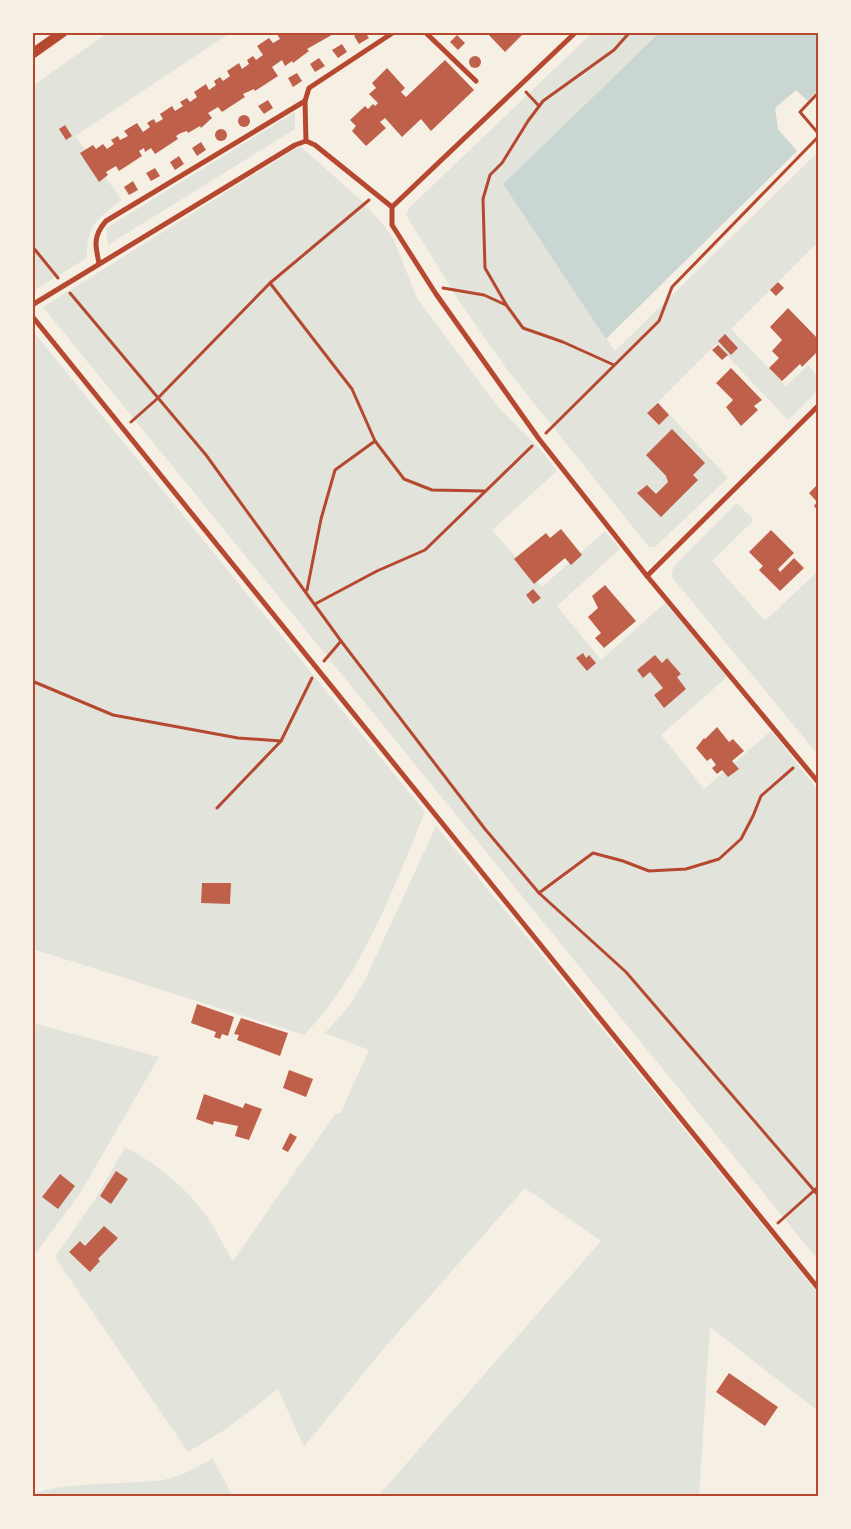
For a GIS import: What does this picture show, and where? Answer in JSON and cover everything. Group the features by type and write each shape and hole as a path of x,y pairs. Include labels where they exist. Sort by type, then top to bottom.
{"main road":[{"path":"32,54 64,32"}],"street":[{"path":"306,141 305,101 309,88 394,32"},
{"path":"425,32 476,81"},
{"path":"576,32 392,207 392,224 430,286 539,439 647,576 818,782"},
{"path":"100,263 95,246 98,230 106,221 305,101"},
{"path":"32,305 295,145 306,141 315,145 392,207"},
{"path":"32,316 818,1288"},
{"path":"647,576 818,406"}],"path":[{"path":"614,365 563,342 523,328 484,268 483,199 490,175 502,162 539,106 614,50 630,32"},
{"path":"520,86 539,106"},
{"path":"818,93 800,112 818,133"},
{"path":"316,604 376,571 426,550 659,321 672,287 818,137"},
{"path":"123,429 158,398 270,283 375,194"},
{"path":"32,246 61,282"},
{"path":"270,283 352,389 375,441 404,479 432,490 485,491"},
{"path":"430,286 484,295 507,306"},
{"path":"70,292 206,455 316,604 341,641 485,829 539,893 626,972 818,1195"},
{"path":"306,591 321,519 335,470 375,441"},
{"path":"218,808 281,741 317,669 341,641"},
{"path":"32,681 112,715 238,738 281,741"},
{"path":"539,893 593,853 623,861 649,871 686,869 719,859 741,839 761,796 801,761"},
{"path":"771,1229 818,1187"}],"shaded area":[{"path":"107,33 230,33 75,136 122,200 95,223 89,237 87,258 33,291 33,86"},
{"path":"592,33 659,33 503,184 615,351 818,152 818,242 731,329 786,386 808,365 818,377 818,390 788,420 716,344 658,402 728,478 655,547 649,547 506,368 461,304 406,215 409,208"},
{"path":"659,33 818,33 818,89 808,101 796,90 775,108 778,129 797,151 606,339 503,184"},
{"path":"295,112 295,129 108,245 106,228"},
{"path":"300,146 362,201 380,221 393,238 417,298 498,407 540,449 557,471 492,530 542,587 605,531 620,549 557,606 601,660 666,602 672,609 727,677 661,735 704,789 771,731 818,790 818,1260 43,307"},
{"path":"32,330 425,812 388,900 359,959 324,1012 304,1035 33,949"},
{"path":"737,503 754,520 712,561 765,621 818,571 818,755 671,576 674,566"},
{"path":"436,826 818,1293 818,1411 710,1327 699,1496 378,1496 601,1241 525,1188 379,1354 304,1447 278,1389 226,1429 188,1452 55,1257 96,1198 125,1147 162,1171 194,1200 212,1224 233,1261 336,1113 340,1114 369,1050 325,1033 350,1005 365,980"},
{"path":"33,1023 159,1057 79,1195 33,1257"},
{"path":"212,1458 233,1496 33,1496 41,1491 55,1488 163,1480 189,1471"}],"building":[{"path":"280,32 287,34 337,32 307,49 309,51 293,63 292,61 285,66 282,60 272,67 278,76 255,91 254,89 243,94 245,97 222,112 218,107 208,113 212,118 201,128 200,126 188,133 187,131 181,133 176,136 178,139 155,154 151,148 145,152 144,148 139,151 142,156 119,171 116,166 106,172 108,175 99,182 80,153 93,145 96,149 103,144 107,149 114,144 111,140 118,136 120,140 128,136 124,131 137,123 143,132 150,127 147,123 154,119 156,123 163,119 160,114 172,106 175,111 183,106 180,102 187,98 190,102 197,97 194,92 206,84 209,90 216,85 214,81 220,77 223,81 230,76 227,71 239,63 242,69 249,64 247,60 253,56 256,60 263,55 257,46 269,38 273,43 280,39 277,34"},
{"path":"360,32 365,32 369,38 359,44 354,36"},
{"path":"486,32 525,32 505,52"},
{"path":"457,35 465,43 458,50 450,42"},
{"path":"342,44 347,52 338,58 332,50"},
{"path":"475,56 481,62 475,68 469,62"},
{"path":"319,58 325,66 315,72 310,64"},
{"path":"445,60 474,90 431,131 421,119 402,137 385,118 380,122 386,128 366,146 352,131 356,126 350,120 365,106 368,109 373,104 375,106 378,103 369,94 376,88 372,83 387,68 405,88 401,92 406,97"},
{"path":"297,73 302,81 293,87 288,78"},
{"path":"268,100 273,108 264,114 258,106"},
{"path":"244,115 250,121 244,127 238,121"},
{"path":"65,125 72,136 66,140 59,129"},
{"path":"221,129 227,135 221,141 215,135"},
{"path":"201,142 206,150 197,156 192,148"},
{"path":"179,156 184,164 175,170 170,162"},
{"path":"155,168 160,176 151,181 146,173"},
{"path":"133,181 138,190 129,195 124,187"},
{"path":"778,282 784,288 776,296 770,290"},
{"path":"788,308 818,339 818,351 802,367 800,364 782,381 769,368 779,358 772,351 782,340 770,327"},
{"path":"725,334 738,348 731,355 718,341"},
{"path":"718,345 728,355 722,360 712,350"},
{"path":"731,368 762,400 754,406 758,410 741,426 726,407 733,400 716,383"},
{"path":"658,403 669,415 659,425 647,413"},
{"path":"672,429 705,463 693,475 698,480 661,517 637,493 647,485 656,494 668,482 666,476 646,455"},
{"path":"818,484 818,511 814,506 817,502 809,493"},
{"path":"561,529 582,555 571,565 565,558 534,584 514,559 546,533 550,538"},
{"path":"771,530 794,553 778,569 780,572 794,558 804,568 780,591 759,570 763,566 749,552"},
{"path":"605,585 636,621 604,648 595,638 601,633 588,617 598,608 592,596"},
{"path":"533,589 541,598 533,604 526,595"},
{"path":"583,653 586,658 589,655 596,663 587,671 576,658"},
{"path":"655,655 662,663 667,658 681,674 677,677 686,689 664,708 654,695 663,688 650,672 643,678 637,670"},
{"path":"717,727 729,742 733,739 744,751 732,761 739,769 728,777 722,770 717,774 712,768 716,765 711,758 707,761 696,748"},
{"path":"202,883 231,883 230,904 201,903"},
{"path":"197,1004 234,1017 228,1036 222,1034 220,1039 214,1037 216,1032 191,1023"},
{"path":"241,1018 288,1033 280,1056 237,1040 239,1035 234,1034"},
{"path":"289,1070 313,1079 306,1097 283,1088"},
{"path":"204,1094 243,1108 245,1103 262,1109 249,1140 235,1136 238,1126 214,1121 213,1125 196,1119"},
{"path":"290,1133 297,1137 288,1152 282,1149"},
{"path":"116,1171 128,1179 111,1204 100,1196"},
{"path":"60,1174 75,1186 58,1209 42,1197"},
{"path":"104,1226 118,1238 98,1259 100,1261 90,1272 69,1252 80,1241 85,1246"},
{"path":"729,1373 778,1407 765,1426 716,1392"}]}
